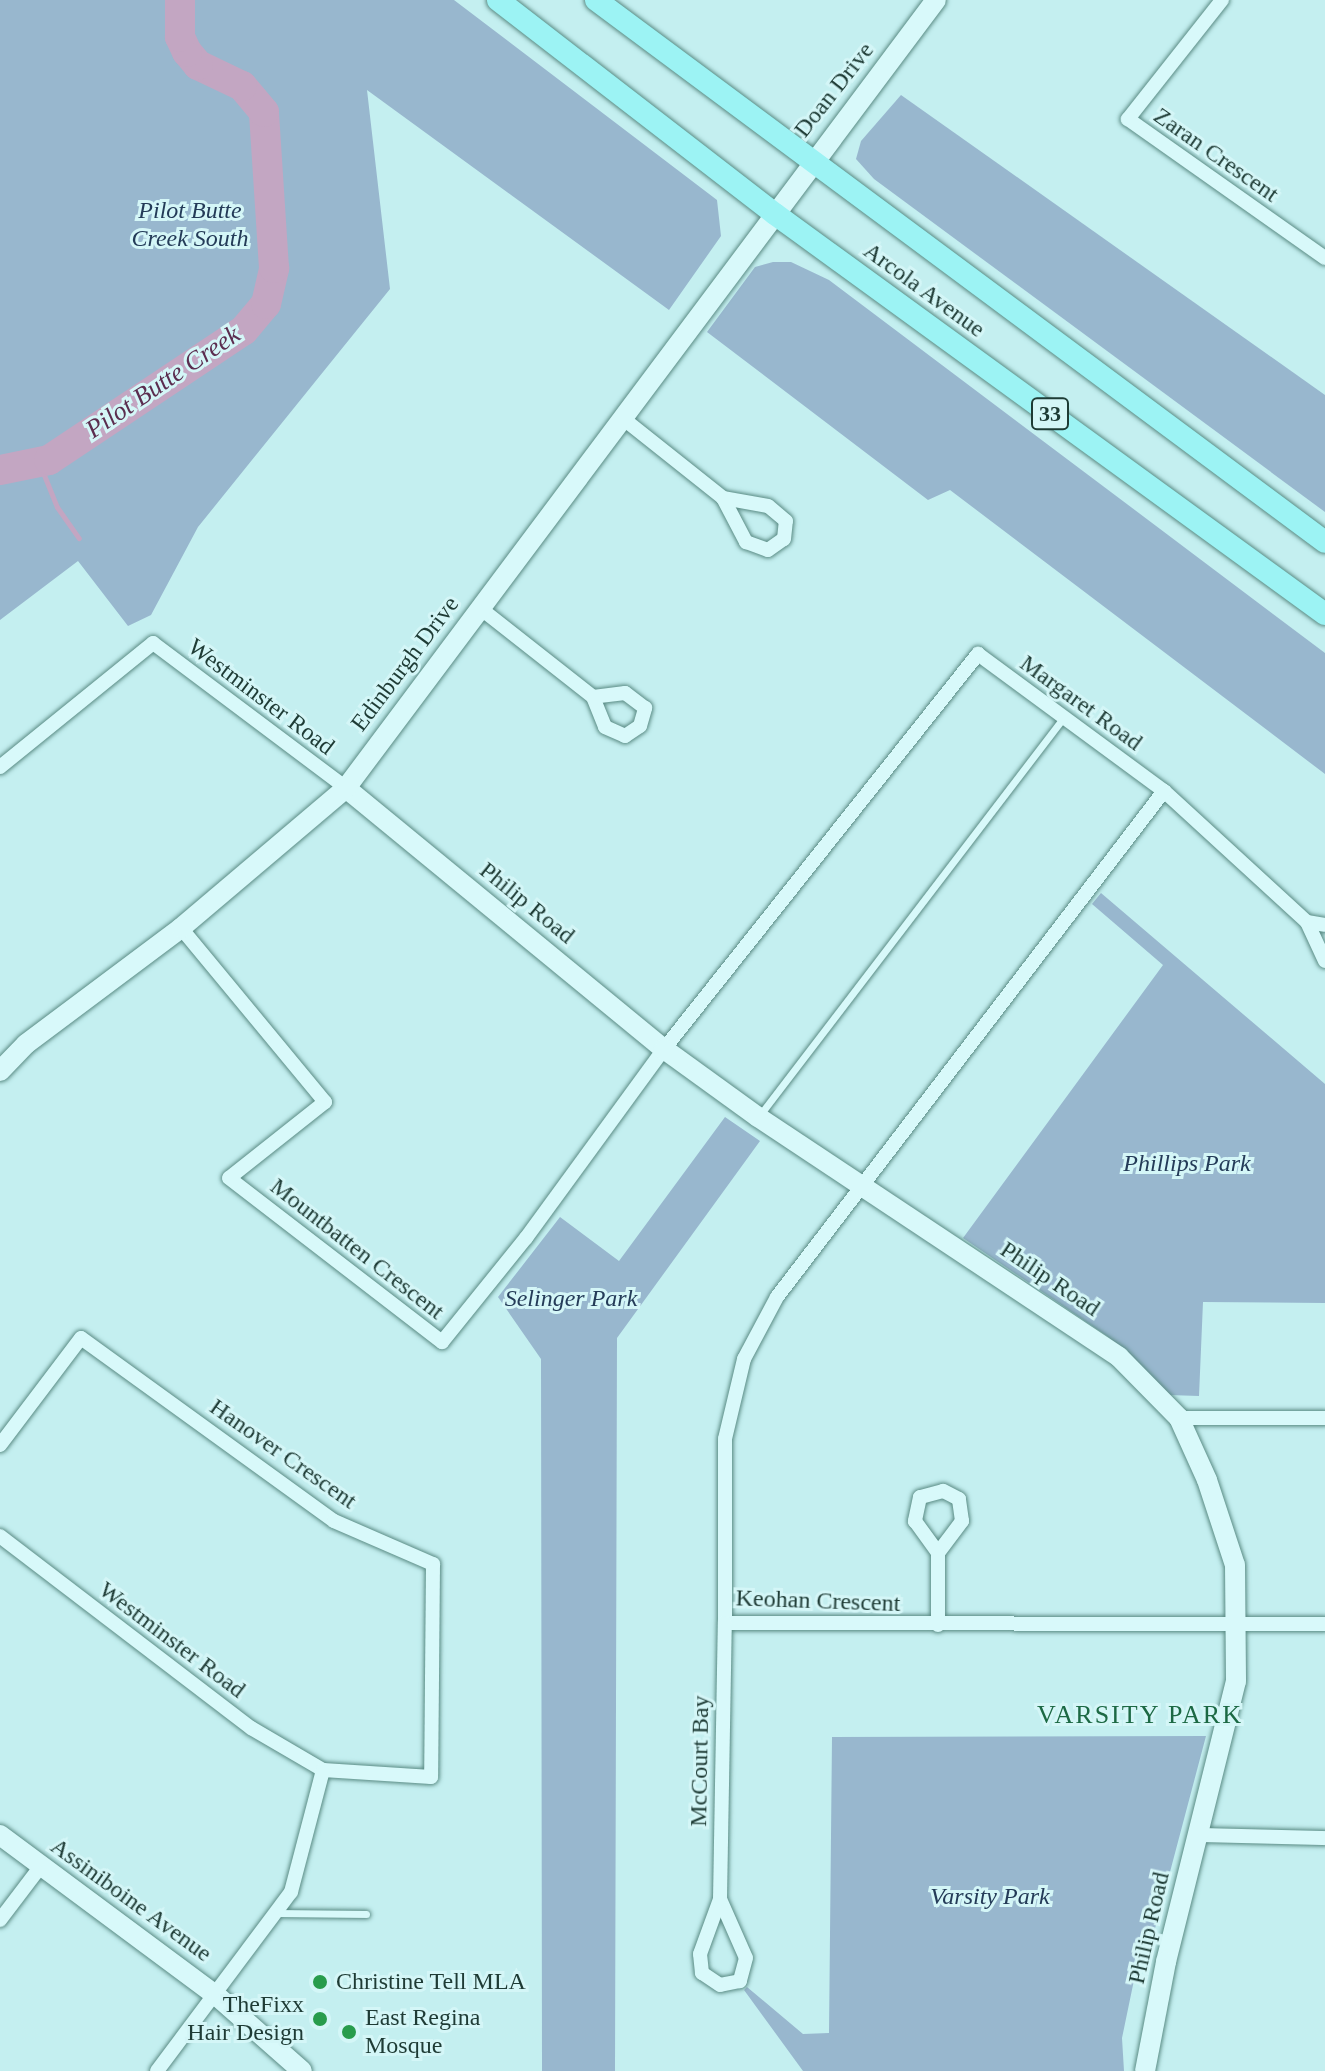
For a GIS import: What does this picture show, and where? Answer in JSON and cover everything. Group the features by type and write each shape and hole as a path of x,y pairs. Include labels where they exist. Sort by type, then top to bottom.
{"main road":[{"name":"Arcola Avenue","path":"498,0 775,214 1325,614"},
{"name":"Arcola Avenue","path":"596,0 814,158 1325,542"}],"street":[{"name":"Doan Drive","path":"775,214 814,158 936,0"},
{"name":"Zaran Crescent","path":"1222,0 1128,119 1325,258"},
{"name":"Edinburgh Drive","path":"0,1071 26,1044 181,928 346,788 625,420 775,214"},
{"path":"625,420 723,498 746,542 768,550 784,539 786,521 768,506 723,498"},
{"path":"480,608 593,697"},
{"name":"Westminster Road","path":"0,767 153,643 346,788"},
{"name":"Margaret Road","path":"664,1049 978,654 1164,791 1307,922"},
{"name":"Philip Road","path":"346,788 664,1049 758,1117 1119,1357 1179,1418 1207,1480 1235,1565 1239,1622 1236,1681 1145,2071"},
{"path":"861,1186 1164,791"},
{"path":"1307,922 1325,925"},
{"path":"1307,922 1325,961"},
{"name":"Mountbatten Crescent","path":"181,928 325,1102 229,1178 442,1342 526,1238 664,1049"},
{"name":"Keohan Crescent","path":"861,1186 777,1297 744,1359 725,1439 725,1623 1325,1624"},
{"name":"Hanover Crescent","path":"0,1445 81,1338 334,1521 433,1564 431,1777 323,1770"},
{"path":"1179,1418 1325,1418"},
{"name":"Westminster Road","path":"0,1536 251,1728 323,1770"},
{"path":"938,1553 938,1625"},
{"name":"McCourt Bay","path":"720,1899 746,1958 740,1981 720,1985 702,1973 700,1954 720,1899 725,1623"},
{"path":"157,2071 217,1996 291,1892 323,1770"},
{"name":"Assiniboine Avenue","path":"0,1835 217,1996 302,2071"},
{"path":"1198,1835 1325,1838"},
{"path":"0,1920 41,1866"}],"lane":[{"path":"758,1117 1064,717"},
{"path":"276,1913 366,1914"}],"green space":[{"name":"Pilot Butte Creek South","path":"0,0 454,0 717,200 721,236 669,310 367,90 390,289 198,527 151,615 128,626 78,561 0,620"},
{"path":"901,95 1325,395 1325,512 874,179 856,159 861,141"},
{"path":"773,262 791,262 829,280 1325,653 1325,774 950,490 928,500 707,332 755,267"},
{"name":"Phillips Park","path":"1101,893 1325,1084 1325,1303 1203,1302 1199,1396 1169,1395 1107,1336 963,1238 1163,965 1092,904"},
{"name":"Selinger Park","path":"725,1117 760,1141 617,1338 615,2071 542,2071 541,1359 498,1297 560,1217 619,1261"},
{"name":"Varsity Park","path":"1206,1736 1152,1940 1139,1956 1122,2038 1124,2071 803,2071 744,1990 747,1987 803,2034 829,2033 832,1737"}],"waterway":[{"name":"Pilot Butte Creek","path":"0,470 49,460 244,330 266,304 274,268 264,112 242,86 198,65 187,52 180,37 180,0"},
{"path":"32,466 42,470 57,507 79,538"}],"place":[{"name":"Christine Tell MLA","path":"320,1982"},
{"name":"TheFixx Hair Design","path":"320,2019"},
{"name":"East Regina Mosque","path":"349,2032"}],"district":[{"name":"VARSITY PARK","path":"1140,1715"}]}
